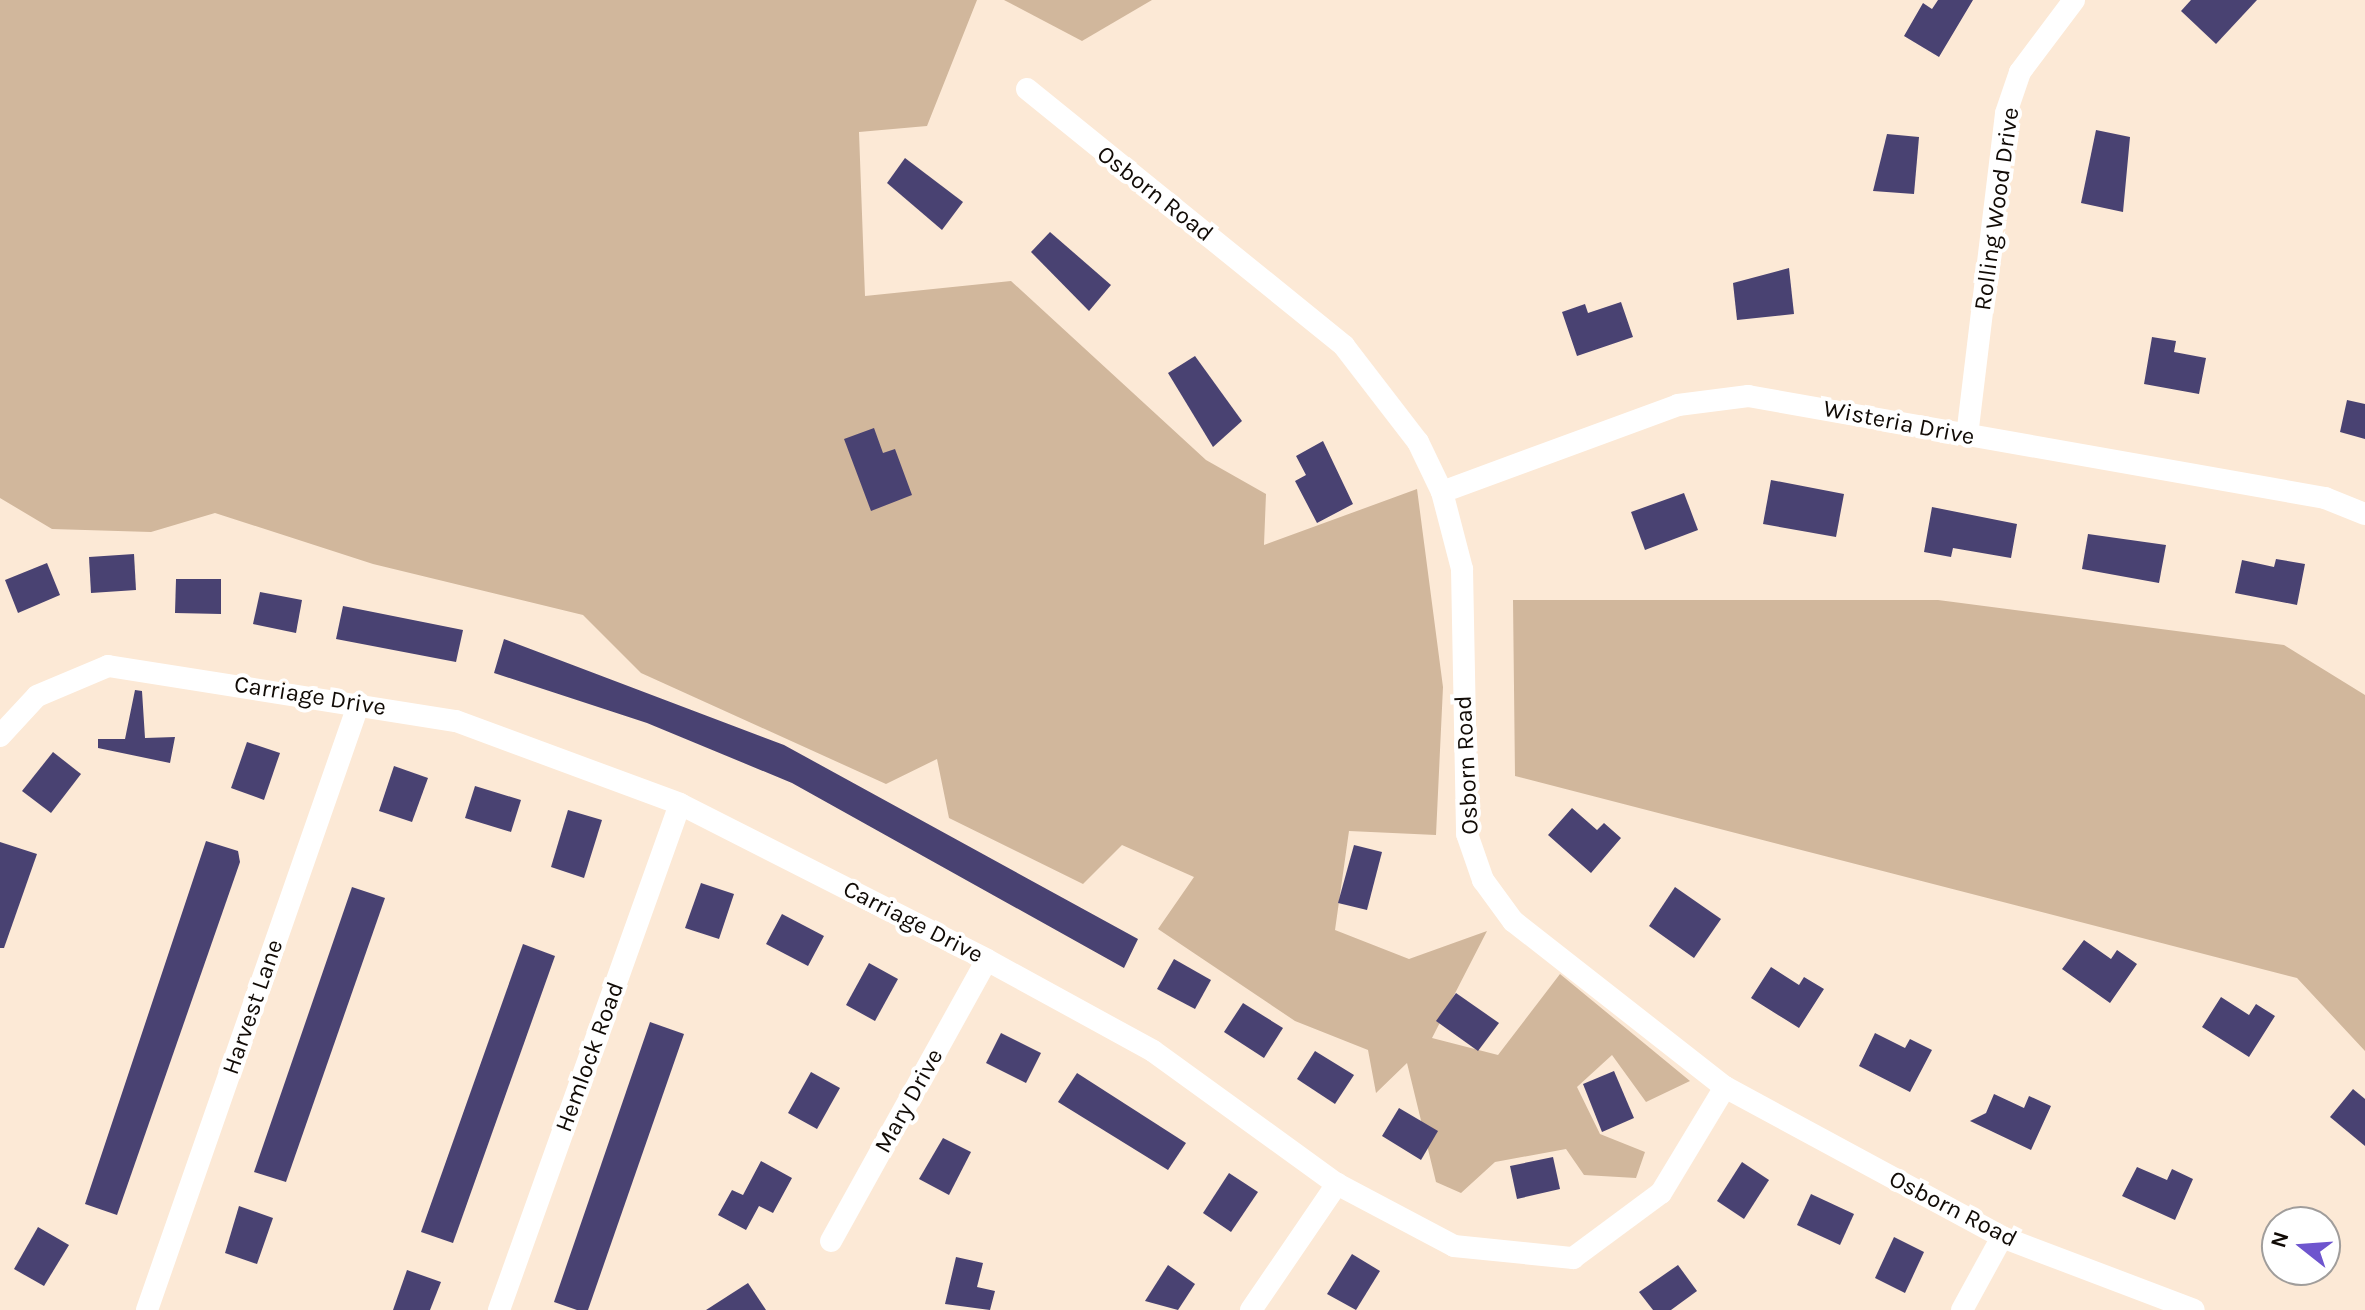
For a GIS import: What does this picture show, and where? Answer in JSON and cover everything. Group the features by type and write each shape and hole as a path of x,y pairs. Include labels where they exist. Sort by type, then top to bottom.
{"street":[{"name":"Rolling Wood Drive","path":"1967,436 2006,113 2020,72 2074,0"},
{"name":"Osborn Road","path":"1027,89 1344,346 1386,392 1442,492 1462,569 1467,834 1483,880 1513,921 1725,1087 2002,1237 2194,1310"},
{"name":"Wisteria Drive","path":"1442,492 1678,405 1748,396 2325,498 2365,514"},
{"name":"Carriage Drive","path":"0,736 37,696 108,666 359,703 456,721 680,804 987,960 1153,1051 1337,1184 1454,1246 1573,1258 1661,1193 1725,1087"},
{"name":"Harvest Lane","path":"147,1310 359,703"},
{"name":"Hemlock Road","path":"499,1310 680,804"},
{"name":"Mary Drive","path":"831,1241 987,960"},
{"path":"1251,1310 1337,1184"},
{"path":"1962,1310 2002,1237"}],"shaded area":[{"path":"0,0 977,0 927,126 859,132 865,296 1011,281 1206,460 1266,494 1264,545 1417,489 1443,687 1436,835 1349,831 1335,930 1409,959 1487,931 1432,1038 1498,1055 1560,974 1690,1081 1646,1102 1612,1055 1577,1087 1600,1134 1645,1152 1636,1178 1584,1175 1566,1149 1495,1162 1461,1193 1436,1182 1407,1063 1376,1093 1368,1050 1295,1021 1158,929 1194,877 1122,845 1083,884 949,818 937,759 886,784 641,673 583,615 373,564 215,513 151,532 52,529 0,498"},
{"path":"1004,0 1152,0 1082,41"},
{"path":"1513,600 1938,600 2284,645 2365,695 2365,1051 2297,978 1515,776"}],"building":[{"path":"1938,0 1973,0 1939,57 1904,36 1923,3 1932,9"},
{"path":"2191,0 2257,0 2216,44 2181,11"},
{"path":"2096,130 2130,137 2123,212 2081,203"},
{"path":"1887,134 1919,137 1914,194 1873,191"},
{"path":"905,158 963,202 942,230 887,183"},
{"path":"1050,232 1111,285 1089,311 1031,252"},
{"path":"1789,268 1794,314 1737,320 1733,283"},
{"path":"1621,302 1633,337 1577,356 1562,312 1585,304 1588,313"},
{"path":"2152,337 2176,341 2174,352 2206,358 2199,394 2144,384"},
{"path":"1195,356 1242,421 1213,447 1168,373"},
{"path":"2347,400 2365,404 2365,439 2340,432"},
{"path":"874,428 883,453 895,449 912,495 871,511 844,439"},
{"path":"1323,441 1353,504 1317,523 1295,481 1306,475 1296,456"},
{"path":"1771,480 1844,494 1836,537 1763,524"},
{"path":"1684,493 1698,530 1645,550 1631,512"},
{"path":"1932,507 2017,524 2011,558 1953,548 1951,557 1924,552"},
{"path":"2088,534 2166,545 2159,583 2082,569"},
{"path":"134,554 136,590 91,593 89,557"},
{"path":"2276,559 2305,564 2297,605 2235,593 2242,560 2274,567"},
{"path":"47,563 60,595 18,613 5,580"},
{"path":"176,579 221,579 221,614 175,613"},
{"path":"260,592 302,600 296,633 253,624"},
{"path":"343,606 463,630 456,662 336,639"},
{"path":"504,639 784,745 1138,939 1124,968 792,783 647,723 494,673"},
{"path":"135,690 142,691 145,738 175,737 170,763 98,748 98,739 125,739"},
{"path":"247,742 280,753 264,800 231,788"},
{"path":"53,752 81,774 51,813 22,791"},
{"path":"394,766 428,778 412,822 379,811"},
{"path":"475,786 521,800 511,832 465,818"},
{"path":"1572,808 1597,830 1604,823 1621,838 1591,873 1548,835"},
{"path":"568,810 602,820 584,878 551,867"},
{"path":"206,841 238,851 240,862 117,1215 85,1204"},
{"path":"0,842 37,854 4,948 0,948"},
{"path":"1354,845 1382,852 1367,910 1338,903"},
{"path":"701,883 734,894 719,939 685,928"},
{"path":"352,887 385,898 286,1182 254,1172"},
{"path":"1675,887 1721,919 1694,958 1649,926"},
{"path":"782,914 824,936 808,966 766,944"},
{"path":"2084,940 2111,959 2117,950 2137,964 2110,1003 2062,969"},
{"path":"523,944 555,956 453,1243 421,1232"},
{"path":"1174,959 1211,980 1195,1009 1157,989"},
{"path":"869,963 898,979 875,1021 846,1005"},
{"path":"1771,967 1799,985 1804,977 1824,989 1799,1028 1751,998"},
{"path":"1456,993 1499,1023 1478,1051 1436,1021"},
{"path":"2221,997 2249,1015 2256,1004 2275,1016 2249,1057 2202,1027"},
{"path":"1243,1003 1283,1028 1264,1058 1224,1032"},
{"path":"650,1022 684,1034 588,1310 577,1310 554,1302"},
{"path":"1001,1033 1041,1053 1026,1083 986,1063"},
{"path":"1875,1033 1905,1048 1910,1039 1932,1050 1910,1092 1859,1066"},
{"path":"1315,1051 1354,1075 1335,1104 1297,1079"},
{"path":"1614,1071 1634,1118 1602,1132 1583,1084"},
{"path":"811,1072 840,1088 817,1129 788,1113"},
{"path":"1077,1073 1186,1143 1168,1170 1058,1102"},
{"path":"2353,1089 2365,1099 2365,1146 2330,1117"},
{"path":"1994,1094 2024,1108 2029,1096 2051,1106 2031,1150 1970,1121 1986,1113"},
{"path":"1399,1108 1438,1131 1421,1160 1382,1136"},
{"path":"943,1138 971,1152 949,1195 919,1179"},
{"path":"1553,1157 1560,1189 1517,1199 1510,1166"},
{"path":"761,1161 792,1178 773,1213 759,1206 746,1230 718,1215 732,1190 743,1195"},
{"path":"1742,1162 1769,1180 1744,1219 1717,1201"},
{"path":"2137,1167 2167,1180 2172,1169 2193,1179 2175,1220 2122,1196"},
{"path":"1229,1173 1258,1192 1231,1232 1203,1213"},
{"path":"1811,1194 1854,1214 1840,1245 1797,1225"},
{"path":"239,1206 273,1218 257,1264 225,1253"},
{"path":"38,1227 69,1245 44,1286 14,1269"},
{"path":"1894,1237 1924,1252 1905,1293 1875,1278"},
{"path":"1352,1254 1380,1271 1356,1310 1327,1294"},
{"path":"956,1257 983,1263 977,1287 995,1291 990,1310 945,1304"},
{"path":"1168,1265 1195,1284 1178,1310 1145,1301"},
{"path":"1678,1265 1697,1291 1671,1310 1653,1310 1639,1292"},
{"path":"407,1270 441,1282 430,1310 393,1310"},
{"path":"748,1283 766,1310 706,1310"}]}
